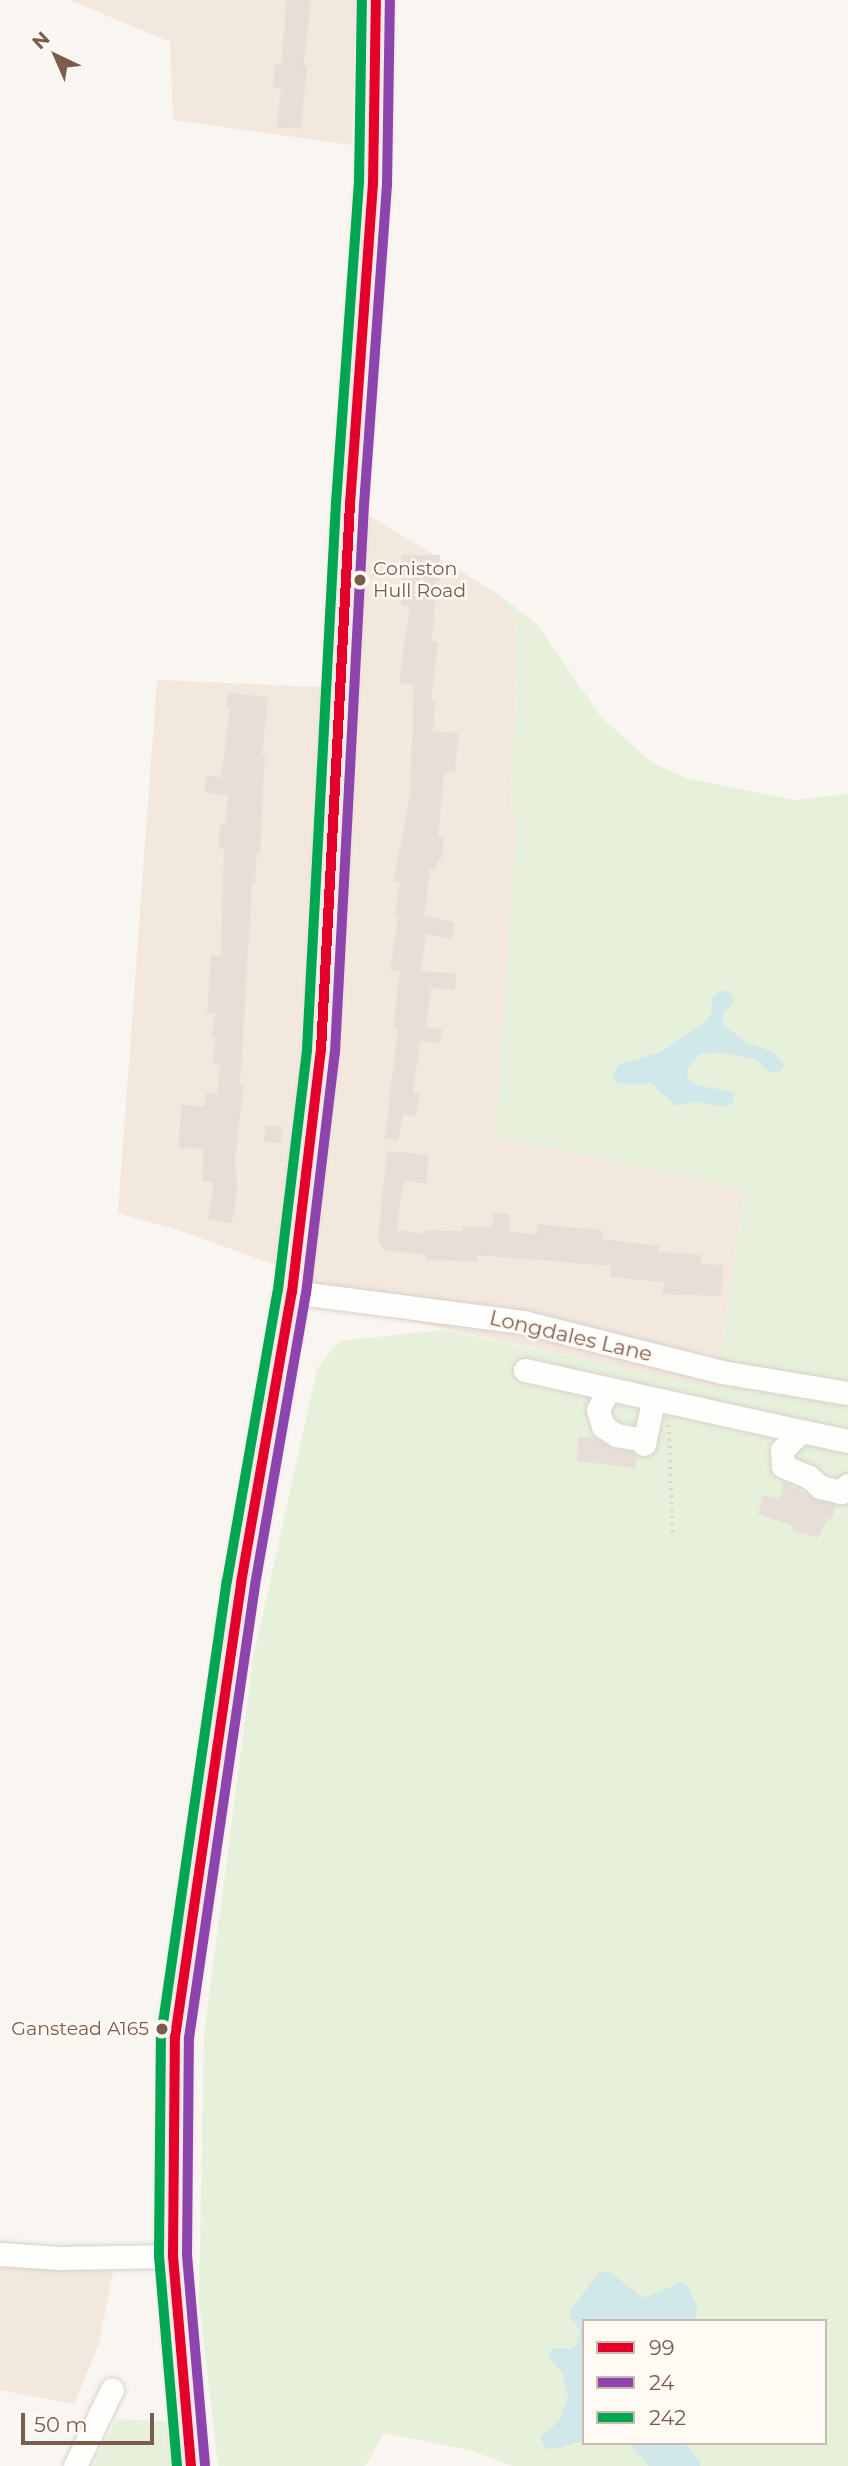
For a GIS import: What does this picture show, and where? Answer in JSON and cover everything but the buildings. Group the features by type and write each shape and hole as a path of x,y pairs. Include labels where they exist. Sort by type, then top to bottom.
{"highway":[{"path":"191,2466 173,2256 175,2037 242,1583 292,1292 321,1050 350,504 373,184 376,0"}],"street":[{"name":"Longdales Lane","path":"292,1292 523,1322 722,1372 848,1393"},
{"path":"525,1370 661,1403 848,1441"},
{"path":"608,1390 598,1410 603,1426 616,1435 645,1442 661,1403"},
{"path":"801,1432 782,1450 782,1466 809,1477 820,1487 841,1492 848,1485"},
{"path":"0,2254 59,2258 173,2256"},
{"path":"75,2466 112,2389"}],"path":[{"path":"661,1403 673,1537"}],"shaded area":[{"path":"70,0 356,0 352,145 173,120 170,42"},
{"path":"337,496 496,593 514,616 518,656 510,808 517,813 745,1189 720,1357 721,1389 281,1293 287,1269 181,1231 118,1213 157,680 321,687"},
{"path":"0,2264 114,2268 99,2343 74,2404 0,2390"}],"green space":[{"path":"496,593 537,624 601,717 651,762 686,778 794,800 848,794 848,2466 513,2466 469,2450 384,2433 365,2466 218,2466 199,2301 204,2035 253,1659 317,1369 339,1341 444,1330 721,1388 720,1357 745,1189 496,1137 517,814 510,808 518,656 514,616"},
{"path":"117,2419 167,2422 173,2466 93,2466"}],"water":[{"path":"721,990 731,993 734,1001 724,1013 722,1024 749,1044 773,1052 785,1064 780,1073 770,1072 755,1059 720,1053 700,1054 687,1069 688,1079 697,1085 733,1092 734,1101 726,1107 696,1102 676,1106 651,1083 630,1085 616,1082 613,1078 618,1065 661,1052 704,1023 711,1015 712,998"},
{"path":"610,2272 643,2298 682,2282 687,2285 697,2306 696,2319 582,2319 582,2441 560,2448 545,2449 540,2437 559,2421 568,2398 563,2374 549,2357 551,2349 571,2349 579,2341 580,2330 570,2317 570,2310 599,2273"},
{"path":"632,2445 686,2445 700,2461 700,2466 648,2466"}],"waterway":[{"path":"352,257 357,147"}],"transit line":[{"name":"242","path":"177,2466 159,2256 161,2037 227,1581 278,1290 307,1049 336,503 359,183 362,0"},
{"name":"99","path":"191,2466 173,2256 175,2037 241,1583 292,1292 321,1050 350,504 373,184 376,0"},
{"name":"24","path":"205,2465 187,2255 189,2038 255,1585 306,1294 335,1052 364,505 387,185 390,0"}],"place":[{"name":"Coniston Hull Road","path":"360,580"},
{"name":"Ganstead A165","path":"162,2029"}]}
